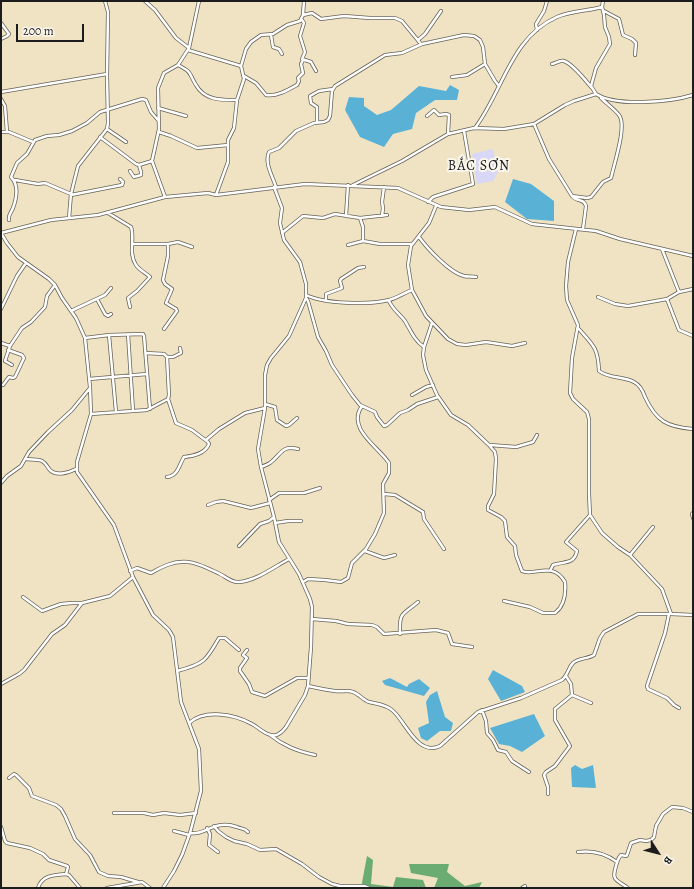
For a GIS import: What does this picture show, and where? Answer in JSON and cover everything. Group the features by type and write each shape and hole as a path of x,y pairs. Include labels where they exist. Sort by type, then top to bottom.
{"street":[{"path":"69,218 71,195 78,166 107,129 108,123 108,12 105,1"},
{"path":"145,1 155,10 176,38 188,49 241,66"},
{"path":"165,197 152,161 159,132 158,88 161,79 167,70 178,65 188,49 198,1"},
{"path":"244,75 256,82 266,95 269,96 297,85 299,81 298,78 303,73 301,64 305,52 300,36 304,24 302,20 304,1"},
{"path":"537,30 536,24 544,11 547,1"},
{"path":"592,88 596,68 610,44 605,27 602,6 603,1"},
{"path":"474,128 488,107 517,52 525,41 542,25 558,16 602,6"},
{"path":"603,10 619,19 624,36 632,39 636,43 635,55"},
{"path":"418,40 425,34 441,11"},
{"path":"303,15 312,13 321,19 344,16 395,18 402,21 421,44"},
{"path":"216,195 227,165 229,138 235,125 237,100 244,79 241,66 246,50 251,42 261,35 276,33 287,25 302,20"},
{"path":"1,23 8,34 1,39"},
{"path":"271,34 273,47 279,48 282,54"},
{"path":"270,735 277,734 284,730 308,686 312,619 311,603 303,582 279,542 258,449 265,408 265,375 267,365 289,336 306,297 306,284 301,265 297,257 285,242 282,233 280,223 282,208 269,167 268,154 270,151 279,148 293,133 317,123 326,122 329,118 333,89 337,84 385,55 402,53 421,44 461,35 474,36 482,43 486,64 499,86"},
{"path":"303,60 311,62 316,71"},
{"path":"552,64 559,61 564,61 572,66 596,94 619,115 622,121 610,179 603,182 591,197 587,198 572,196"},
{"path":"452,77 467,75 486,64"},
{"path":"178,65 189,72 198,89 207,96 217,100 237,100"},
{"path":"1,92 107,74"},
{"path":"317,123 316,107 311,102 310,96 319,91 333,89"},
{"path":"352,186 448,134 474,128 504,129 534,124 565,105 596,94"},
{"path":"600,97 626,102 656,102 693,95"},
{"path":"9,220 8,216 13,207 17,188 15,180 11,177 17,163 28,152 33,142 45,136 59,135 75,129 87,123 98,113 108,109 145,99 151,112 158,120"},
{"path":"1,100 5,106 7,132"},
{"path":"158,108 186,116"},
{"path":"427,116 434,110 439,115 449,115 448,134"},
{"path":"534,124 549,158 572,196 576,199 583,200 586,204 583,230"},
{"path":"107,129 126,142"},
{"path":"428,202 433,197 473,184 464,131"},
{"path":"1,132 7,132 33,142"},
{"path":"159,132 197,148 228,145"},
{"path":"100,137 139,165 152,161"},
{"path":"130,171 134,177 140,175 141,172 139,165"},
{"path":"15,180 38,184 45,183 71,195 122,185 123,182 120,179"},
{"path":"163,888 178,864 190,834 201,795 199,749 181,702 173,637 153,614 130,571 114,525 79,476 76,468 90,414 90,387 85,338 79,324 55,285 50,279 18,257 10,248 1,233 40,222 108,213 165,197 208,193 216,195 305,184 348,185 401,188 436,206 454,209 495,207 530,224 596,231 620,239 693,256"},
{"path":"346,216 348,185"},
{"path":"382,216 384,187"},
{"path":"436,206 429,223 410,248 408,265 412,290 426,316 432,324 451,341 462,345 486,342 512,346 525,342"},
{"path":"108,213 131,227 132,257 134,263 150,278 128,298 130,307"},
{"path":"282,233 303,216 323,218 333,214 360,218 386,215"},
{"path":"360,218 363,227 363,241"},
{"path":"576,229 567,267 566,291 567,300 577,322 578,328 572,358 570,393 573,399 587,412 590,419 588,494 590,515 602,533 630,555 663,591 670,614 647,686 648,689 667,698 679,708"},
{"path":"419,237 445,265 463,276 476,277"},
{"path":"348,245 363,241 378,244 412,244"},
{"path":"132,244 168,244 180,242 192,247"},
{"path":"164,329 177,311 166,304 172,289 165,284 163,280 168,256 168,244"},
{"path":"662,249 679,292"},
{"path":"1,309 17,276 26,263"},
{"path":"326,301 326,294 342,288 340,281 341,279 358,268 364,267"},
{"path":"12,365 5,361 10,346 22,328 45,307 47,296 55,285"},
{"path":"71,311 105,295 111,288"},
{"path":"598,297 617,305 628,306 667,299 679,292 693,288"},
{"path":"306,297 326,301 373,302 389,300 412,290"},
{"path":"306,297 318,337 332,365 352,395 362,406 374,411 376,417 385,426 400,413 408,410 416,404 438,397"},
{"path":"98,299 105,314 108,316 111,314"},
{"path":"667,299 679,330 693,336"},
{"path":"389,300 394,310 404,320 416,340 424,347"},
{"path":"432,324 424,347 423,355 426,368 438,397 452,416 468,425 495,452 494,494 488,504 488,509 490,512 502,517 505,521 507,537 515,546 516,555 522,571 527,573 540,570 550,570 561,577 565,582 563,600 557,612 543,613 530,607 504,602"},
{"path":"578,328 595,347 598,354 599,371 607,376 634,382 642,390 651,409 662,421 674,426 693,429"},
{"path":"128,334 133,411"},
{"path":"85,338 109,335 143,334 150,409"},
{"path":"109,335 116,412"},
{"path":"1,343 10,346"},
{"path":"146,354 164,354 171,358 181,352 180,348"},
{"path":"3,385 9,377 14,377 24,358 20,354 8,350"},
{"path":"167,357 168,399 176,423 192,430 209,444 193,456 184,457 180,467 174,475 167,477"},
{"path":"89,379 147,374"},
{"path":"412,395 426,387 433,385"},
{"path":"1,483 7,476 19,468 29,452 72,410 90,387"},
{"path":"90,414 150,409 168,399"},
{"path":"265,404 275,407 278,420 286,426 289,426 297,418"},
{"path":"303,582 308,579 344,582 349,576 352,563 364,551 375,534 384,513 383,482 389,473 389,463 375,445 366,438 360,430 358,414 362,406"},
{"path":"206,440 219,429 246,413 265,408"},
{"path":"489,445 516,447 533,442 537,435"},
{"path":"261,467 271,462 286,448 298,449"},
{"path":"26,459 43,462 49,470 54,472 67,473 76,468"},
{"path":"208,505 223,501 251,508 270,501 279,493 304,493 320,488"},
{"path":"384,494 395,495 423,512 424,520 444,549"},
{"path":"693,513 693,518"},
{"path":"550,570 553,565 574,559 577,551 566,542 590,515"},
{"path":"239,546 260,524 267,522 274,517"},
{"path":"275,523 301,521"},
{"path":"630,555 653,527"},
{"path":"364,551 384,558 395,555"},
{"path":"130,571 137,568 151,572 173,563 186,561 192,562 231,581 239,582 256,576 289,559"},
{"path":"23,597 42,611 61,604 72,602 82,603 110,596 133,577"},
{"path":"400,634 401,615 418,602"},
{"path":"1,684 24,670 52,634 64,625 82,603"},
{"path":"308,686 334,691 352,692 367,701 385,705 396,714 413,737 423,745 432,748 440,746 474,714 533,693 562,680 566,676 569,667 574,662 594,655 601,635 606,630 621,624 635,614 693,615"},
{"path":"312,619 336,621 348,624 372,625 377,627 384,634 438,630 448,633 452,644 472,647"},
{"path":"177,671 194,667 201,663 211,654 219,638 225,638 239,650"},
{"path":"247,650 243,655 248,658 240,668 240,671 249,684 252,692 265,696 297,678 308,678"},
{"path":"566,676 571,684 572,695"},
{"path":"572,695 591,703"},
{"path":"548,794 548,787 544,775 555,766 570,746 555,720 554,711 556,707 572,695"},
{"path":"482,710 486,721 487,733 495,742 497,749 506,752 512,761 529,772"},
{"path":"189,724 199,717 224,715 248,721 283,745 296,751 315,755"},
{"path":"9,778 14,774 16,775 29,788 32,796 56,805 61,809 66,816 75,839 90,855 99,872 108,876 123,877 138,882"},
{"path":"628,888 614,878 613,874 620,855 627,855 631,843 640,840 649,841 654,837 656,826 663,814 672,807 684,808 693,812"},
{"path":"114,813 164,813 180,815 196,813"},
{"path":"174,831 196,834 219,824 232,825 246,829 248,832"},
{"path":"214,826 218,832 234,841 247,844 260,850 276,849 332,884 340,886 364,886 369,888"},
{"path":"1,827 7,843 32,848 43,854 49,860 67,866 66,874"},
{"path":"207,828 210,834 210,845 218,852"},
{"path":"578,852 587,851 604,854 617,862"},
{"path":"38,888 40,882 46,877 66,874 69,875 80,888"},
{"path":"107,888 138,882 144,882 150,888"}],"shaded area":[{"path":"493,149 498,172 493,181 477,184 472,154"}],"green space":[{"path":"367,856 373,860 371,884 393,887 396,877 423,880 426,888 361,888"},
{"path":"409,864 449,864 447,872 465,886 482,882 479,888 434,888 438,878 411,873"}],"water":[{"path":"450,85 459,90 457,100 435,100 416,113 412,129 393,134 384,147 360,137 345,110 349,97 364,98 364,106 377,115 391,110 419,86 446,91"},
{"path":"513,179 531,184 554,201 554,221 527,219 505,202"},
{"path":"493,670 522,686 525,692 501,701 488,679"},
{"path":"390,678 407,687 409,684 419,679 430,688 424,696 385,685 382,681"},
{"path":"437,691 445,717 453,723 451,731 440,731 427,741 421,738 418,728 429,723 426,702 430,695"},
{"path":"534,714 545,736 522,752 510,746 499,744 490,728"},
{"path":"575,765 582,769 593,765 596,788 572,787 571,768"}],"district":[{"name":"BẮC SƠN","path":"479,167"}]}
